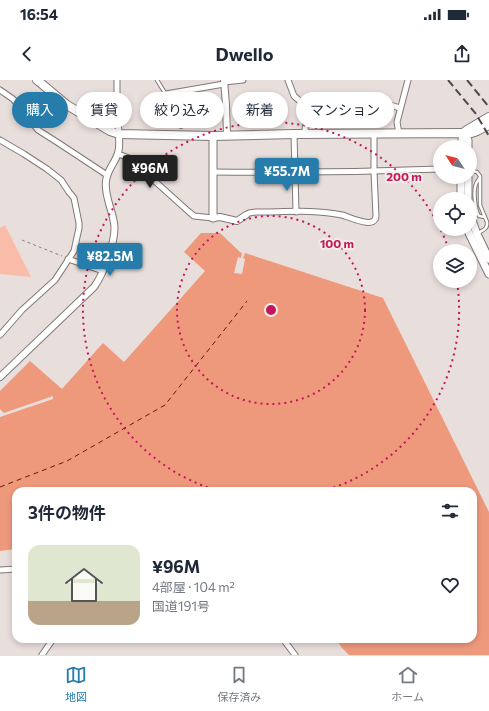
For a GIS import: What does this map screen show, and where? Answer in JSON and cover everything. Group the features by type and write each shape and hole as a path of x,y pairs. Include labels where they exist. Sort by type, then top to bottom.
{"highway":[{"path":"37,80 67,105 110,131 119,134 213,136 294,134 472,134 489,125"},
{"path":"463,133 489,117"}],"main road":[{"path":"462,140 463,133"},
{"path":"463,133 468,140"},
{"path":"213,136 213,218"},
{"path":"474,236 489,274"},
{"path":"475,236 489,258"}],"street":[{"path":"0,377 94,287 98,282 106,264 114,236 115,224 105,188 107,175 118,154 119,148 117,80"},
{"path":"176,92 224,82 243,80"},
{"path":"288,80 296,98"},
{"path":"399,134 397,122 408,80"},
{"path":"224,82 226,135"},
{"path":"0,90 12,99 38,130 107,175"},
{"path":"394,106 400,108"},
{"path":"305,128 305,134"},
{"path":"294,134 296,212"},
{"path":"118,154 129,158 194,216 213,218 220,217 237,221 249,213 256,212 333,213 369,224 376,219 374,134"},
{"path":"0,140 24,154 61,180 74,198 79,228 74,251 55,280 22,310 0,335"},
{"path":"213,172 374,172 433,169"},
{"path":"68,259 103,271"},
{"path":"0,570 12,569"},
{"path":"42,655 50,643"},
{"path":"287,643 295,655"}],"lane":[{"path":"157,80 165,92"},
{"path":"477,172 480,176 480,205 488,222 487,227 477,234"},
{"path":"480,178 476,185 475,204 478,215 485,217"}],"path":[{"path":"22,240 68,259"}],"shaded area":[{"path":"5,225 31,277 0,274 0,228"},
{"path":"201,233 220,233 242,253 241,258 238,257 234,273 242,274 245,259 243,258 245,253 383,298 477,487 12,487 12,550 0,551 0,417 53,399 53,396 4,413 0,409 0,391 30,361 62,389 103,343 124,362 205,271 184,252"},
{"path":"477,488 489,512 489,655 349,655 339,643 477,643"}],"ferry route":[{"path":"0,487 67,461 165,405 247,301"}],"railway":[{"path":"448,80 476,114 489,136"},
{"path":"467,80 489,107"}]}
